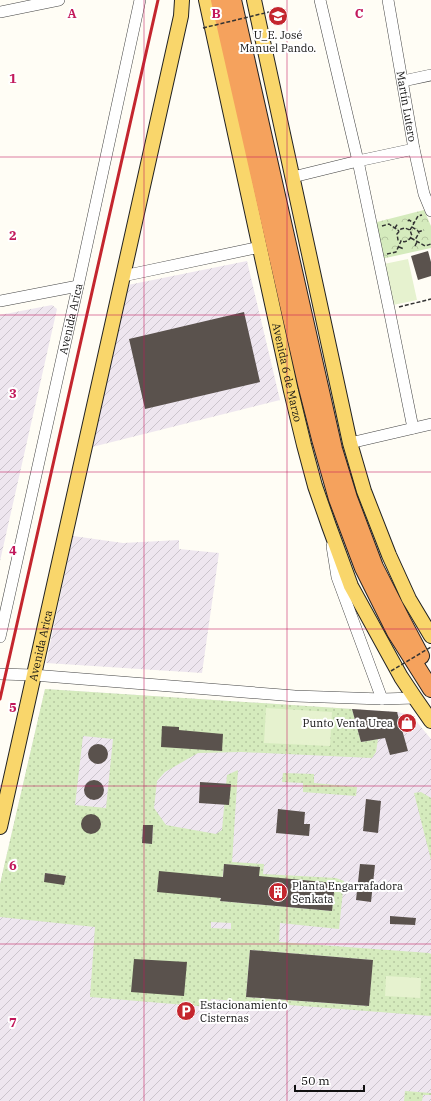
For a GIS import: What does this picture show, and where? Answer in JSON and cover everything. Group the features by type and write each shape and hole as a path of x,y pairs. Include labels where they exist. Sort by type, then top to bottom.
{"highway":[{"name":"Avenida 6 de Marzo","path":"219,0 306,384 337,499 363,568 391,625 431,689"},
{"path":"233,0 334,449 349,498 375,567 431,672"}],"main road":[{"name":"Avenida Arica","path":"0,827 182,16 182,0"},
{"name":"Avenida 6 de Marzo","path":"206,0 304,445 315,486 351,586 385,649 431,721"},
{"path":"254,0 350,443 364,491 389,555 409,599 431,636"}],"street":[{"path":"0,12 59,0"},
{"name":"Avenida Arica","path":"0,637 140,0"},
{"path":"320,0 358,161 413,428"},
{"name":"Martín Lutero","path":"388,0 414,149 428,212"},
{"path":"403,81 431,75"},
{"path":"292,177 414,149"},
{"path":"123,276 260,247"},
{"path":"0,301 78,286"},
{"path":"350,443 431,424"},
{"path":"329,526 337,577 382,699"},
{"path":"0,674 33,675 295,696 382,699 415,698"}],"path":[{"path":"203,28 268,12"},
{"path":"410,230 418,216 428,212"},
{"path":"408,221 410,220 414,223"},
{"path":"395,228 398,223"},
{"path":"382,226 389,224 399,231"},
{"path":"412,227 418,232"},
{"path":"405,228 410,230 412,236 409,240 404,242 398,240 397,234 401,229 405,228"},
{"path":"418,232 424,230"},
{"path":"414,246 418,232"},
{"path":"410,238 424,246 431,244"},
{"path":"384,255 396,252 401,241"},
{"path":"399,247 404,249"},
{"path":"389,309 431,299"},
{"path":"390,671 431,647"}],"shaded area":[{"path":"247,261 280,400 92,447 128,285"},
{"path":"52,305 57,309 0,561 0,315"},
{"path":"73,536 123,543 179,540 179,549 219,553 202,673 46,663"},
{"path":"45,689 397,712 411,715 431,739 431,1101 0,1101 0,884"}],"green space":[{"path":"424,210 431,226 431,248 381,259 373,223"},
{"path":"408,259 417,300 393,305 384,264"},
{"path":"45,689 352,709 361,742 378,739 376,752 372,758 241,752 198,753 165,772 157,781 154,808 166,825 216,834 222,830 227,775 238,770 232,862 264,864 263,874 336,878 344,881 339,929 280,923 279,942 429,953 431,954 431,1016 211,999 209,1007 90,997 95,927 0,917 0,884","holes":["83,736 113,739 106,808 75,805","143,825 153,826 152,844 142,843","224,864 259,867 259,877 335,883 332,911 220,901","45,873 65,876 64,884 44,881","211,922 231,923 231,929 211,928","250,950 372,960 369,1006 246,997"]},
{"path":"266,708 332,712 330,746 264,743"},
{"path":"283,773 314,774 314,783 357,787 356,796 303,792 303,783 282,782"},
{"path":"421,792 431,798 431,860 414,793"},
{"path":"386,976 421,978 420,998 385,996"},
{"path":"405,1091 431,1093 431,1095 423,1095 422,1101 404,1101"}],"building":[{"path":"428,251 431,262 431,276 418,280 411,256"},
{"path":"244,312 260,382 145,409 129,339"},
{"path":"352,709 397,712 408,751 390,755 385,738 361,742"},
{"path":"162,726 179,727 179,730 223,734 222,751 161,747"},
{"path":"98,744 105,747 108,754 105,761 98,764 91,761 88,754 91,747"},
{"path":"94,780 101,783 104,790 101,797 94,800 87,797 84,790 87,783"},
{"path":"200,782 231,784 229,805 199,803"},
{"path":"366,799 381,801 378,833 363,831"},
{"path":"278,809 305,812 304,824 310,824 309,836 276,833"},
{"path":"91,814 98,817 101,824 98,831 91,834 84,831 81,824 84,817"},
{"path":"143,825 153,825 152,844 142,843"},
{"name":"Planta Engarrafadora Senkata","path":"224,864 260,867 259,876 335,883 332,911 220,901 221,898 157,892 159,871 223,877"},
{"path":"360,864 375,865 371,902 356,900"},
{"path":"45,873 66,876 64,885 44,882"},
{"path":"390,916 416,918 415,925 390,924"},
{"path":"250,950 373,960 369,1006 246,997"},
{"path":"134,959 187,962 184,996 131,992"}],"railway":[{"path":"0,699 158,0"}],"place":[{"name":"U_E. José Manuel Pando.","path":"278,16"},
{"name":"Punto Venta Urea","path":"407,723"},
{"name":"Planta Engarrafadora Senkata","path":"278,892"},
{"name":"Estacionamiento Cisternas","path":"186,1011"}]}
